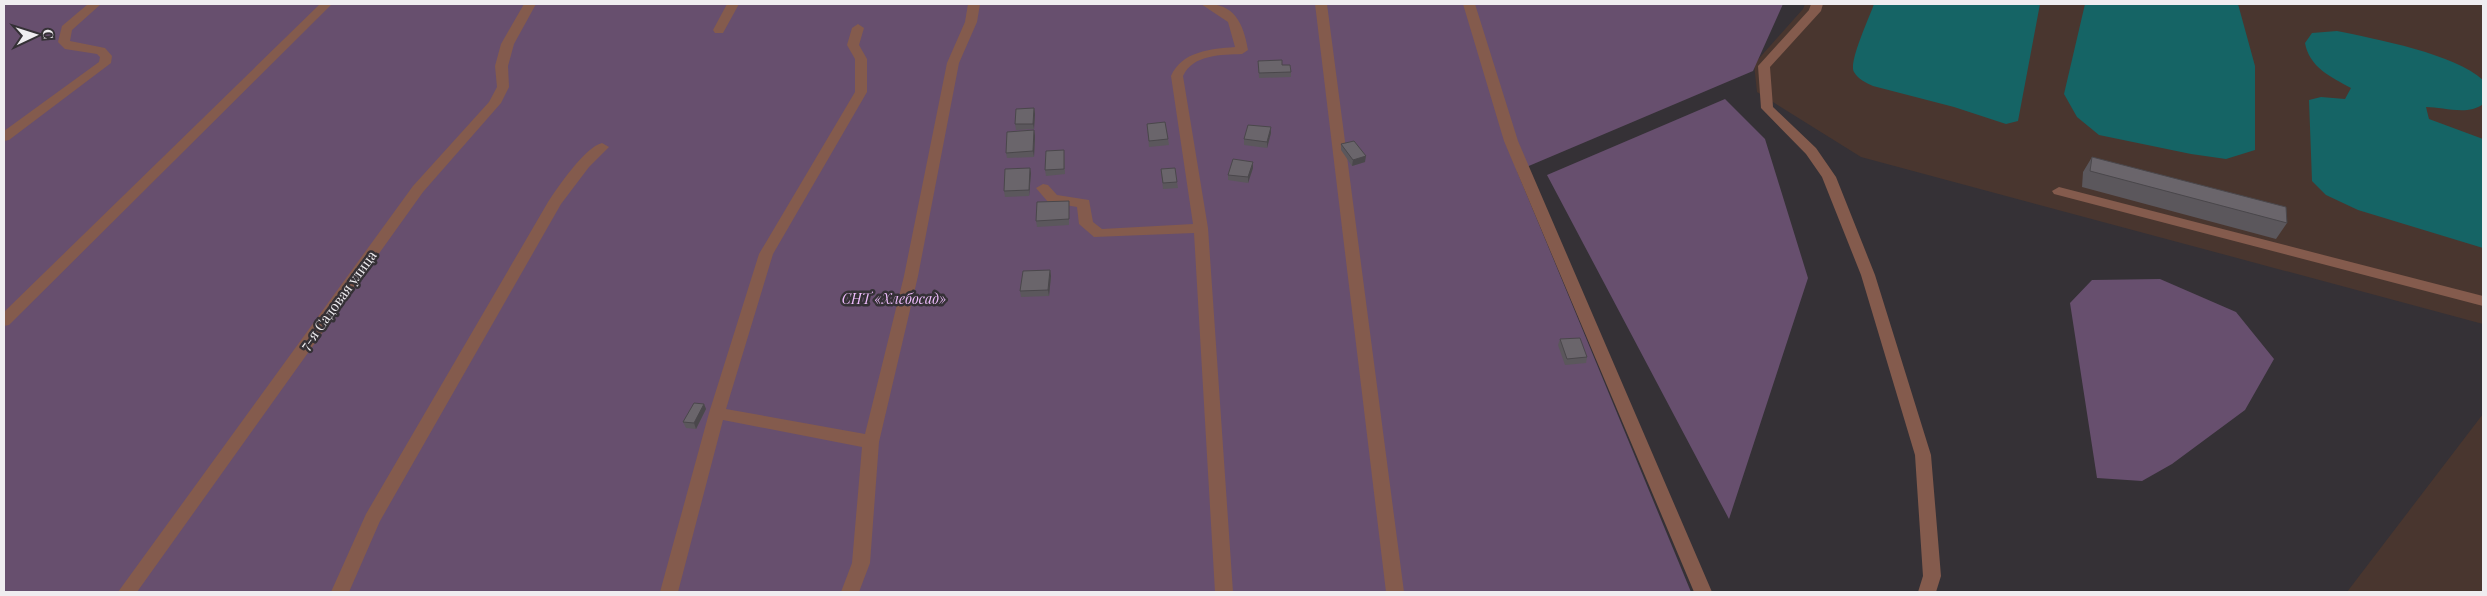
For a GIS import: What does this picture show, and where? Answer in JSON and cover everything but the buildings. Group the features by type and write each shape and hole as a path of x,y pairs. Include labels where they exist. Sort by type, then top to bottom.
{"lane":[{"path":"4,137 105,62 106,56 102,51 70,46 64,42 66,29 95,4"},
{"path":"4,321 326,4"},
{"name":"7-я Садовая улица","path":"127,592 418,189 493,106 503,87 501,78 506,48 530,4"},
{"path":"719,30 733,4"},
{"path":"850,592 861,563 871,442 910,276 954,63 971,22 974,4"},
{"path":"1207,4 1222,9 1230,16 1239,30 1242,50 1206,54 1189,61 1178,72 1201,228 1224,592"},
{"path":"1321,4 1394,592"},
{"path":"1469,4 1511,141 1703,592"},
{"path":"1817,4 1815,11 1764,66 1767,108 1811,151 1829,177 1868,274 1923,455 1932,576 1927,592"},
{"path":"669,592 717,414 766,254 861,92 861,59 852,45 858,28"},
{"path":"340,592 372,520 555,202 584,164 602,146"},
{"path":"1043,188 1053,199 1084,203 1086,224 1098,234 1201,228"},
{"path":"2059,191 2483,301"},
{"path":"717,414 871,442"}],"shaded area":[{"path":"1805,4 2483,4 2483,324 1861,157 1757,92 1754,64 1803,9"},
{"path":"2483,414 2483,592 2347,592"}],"green space":[{"name":"СНТ «Хлебосад»","path":"4,4 1783,4 1753,71 1517,171 1691,592 4,592"},
{"path":"1725,99 1765,139 1808,278 1729,519 1547,175"},
{"path":"2160,279 2236,312 2274,359 2245,410 2172,464 2142,481 2097,478 2070,303 2092,280"}],"water":[{"path":"1874,4 2040,4 2018,121 2006,124 1954,107 1873,86 1860,79 1854,72 1854,59"},
{"path":"2085,4 2238,4 2255,66 2255,150 2226,159 2191,154 2099,135 2077,117 2064,94"},
{"path":"2337,31 2393,43 2435,55 2454,62 2483,80 2483,104 2477,108 2455,110 2426,107 2429,119 2483,139 2483,248 2358,210 2326,195 2312,181 2309,100 2321,97 2345,99 2351,88 2316,65 2307,51 2305,43 2312,33"}]}
